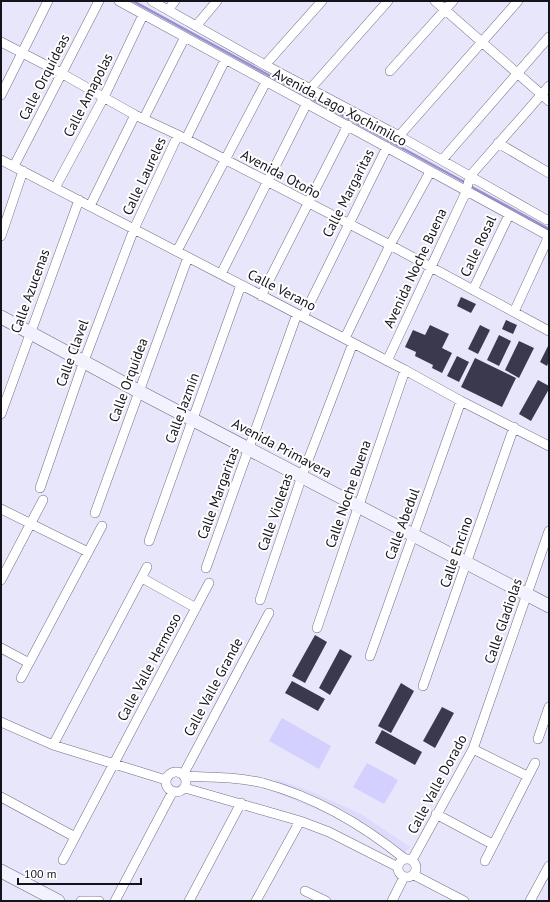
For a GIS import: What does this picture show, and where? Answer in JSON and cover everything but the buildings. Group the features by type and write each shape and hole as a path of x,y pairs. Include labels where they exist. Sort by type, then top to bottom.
{"street":[{"path":"1,95 48,1"},
{"name":"Calle Orquídeas","path":"14,166 99,1"},
{"name":"Avenida Lago Xochimilco","path":"118,1 348,125 430,172 468,184 547,220"},
{"name":"Avenida Lago Xochimilco","path":"152,1 265,65 311,88 442,160 468,184 509,215 549,236"},
{"path":"168,10 176,1"},
{"path":"196,26 217,1"},
{"path":"265,65 322,1"},
{"path":"311,88 388,1"},
{"path":"435,1 481,43 549,101"},
{"path":"390,71 453,1"},
{"path":"399,136 518,1"},
{"name":"Calle Amapolas","path":"55,188 104,97 143,14"},
{"path":"90,206 185,37"},
{"path":"442,160 516,73 549,37"},
{"name":"Avenida Otoño","path":"1,42 23,52 104,97 266,182 432,267 549,331"},
{"name":"Calle Laureles","path":"134,229 182,137 225,60"},
{"path":"177,251 266,82"},
{"name":"Avenida Noche Buena","path":"387,361 432,267 468,184 498,143 549,86"},
{"path":"221,274 307,103"},
{"path":"261,296 348,125"},
{"path":"498,143 549,173"},
{"name":"Calle Margaritas","path":"206,568 300,315 387,147"},
{"name":"Calle Verano","path":"1,160 261,296 345,338 461,401 549,446"},
{"path":"1,236 23,171"},
{"path":"345,338 390,245 430,172"},
{"name":"Calle Azucenas","path":"1,414 79,200"},
{"name":"Calle Rosal","path":"473,290 509,215"},
{"name":"Calle Clavel","path":"40,488 84,361 134,229"},
{"path":"514,312 549,236"},
{"name":"Calle Orquídea","path":"95,513 188,257"},
{"name":"Calle Jazmín","path":"149,541 241,285"},
{"name":"Avenida Primavera","path":"1,317 84,361 138,392 302,476 549,606"},
{"name":"Calle Violetas","path":"260,600 302,476 353,343"},
{"name":"Calle Noche Buena","path":"317,628 405,370"},
{"name":"Calle Abedul","path":"370,656 461,401"},
{"name":"Calle Encino","path":"423,686 514,428"},
{"path":"1,578 43,500"},
{"path":"1,509 88,552"},
{"path":"21,678 102,526"},
{"name":"Calle Gladiolas","path":"485,720 549,531"},
{"path":"53,745 147,567"},
{"path":"142,578 196,608"},
{"name":"Calle Valle Hermoso","path":"63,860 209,583"},
{"name":"Calle Valle Grande","path":"183,775 269,613"},
{"path":"1,648 29,663"},
{"path":"538,739 549,707"},
{"name":"Calle Valle Dorado","path":"409,859 473,749 485,720"},
{"path":"1,722 53,745 166,780"},
{"path":"473,749 527,776"},
{"path":"485,861 492,844 535,763"},
{"path":"166,780 171,773 179,772 183,775 231,778 263,784 321,805 385,842 409,859 416,864 417,870 414,875 411,877 404,877 398,871 398,867 400,862 409,859"},
{"path":"166,780 169,789 173,791 181,791 186,782 183,775"},
{"path":"184,788 300,821 329,832 398,867"},
{"path":"115,901 173,791"},
{"path":"1,797 75,837"},
{"path":"200,901 190,899 241,803"},
{"path":"436,814 492,844"},
{"path":"256,901 300,821"},
{"path":"530,901 549,866"},
{"path":"1,871 58,901"},
{"path":"414,875 464,901"},
{"path":"392,901 404,877"},
{"path":"305,891 325,901"},
{"path":"81,901 99,901"}],"shaded area":[{"path":"282,718 331,746 319,769 269,741"},
{"path":"367,763 398,780 384,804 353,787"},
{"path":"276,779 310,791 361,814 410,847 399,858 343,820 274,792"}],"waterway":[{"path":"133,1 466,183"},
{"path":"470,186 549,229"}]}
